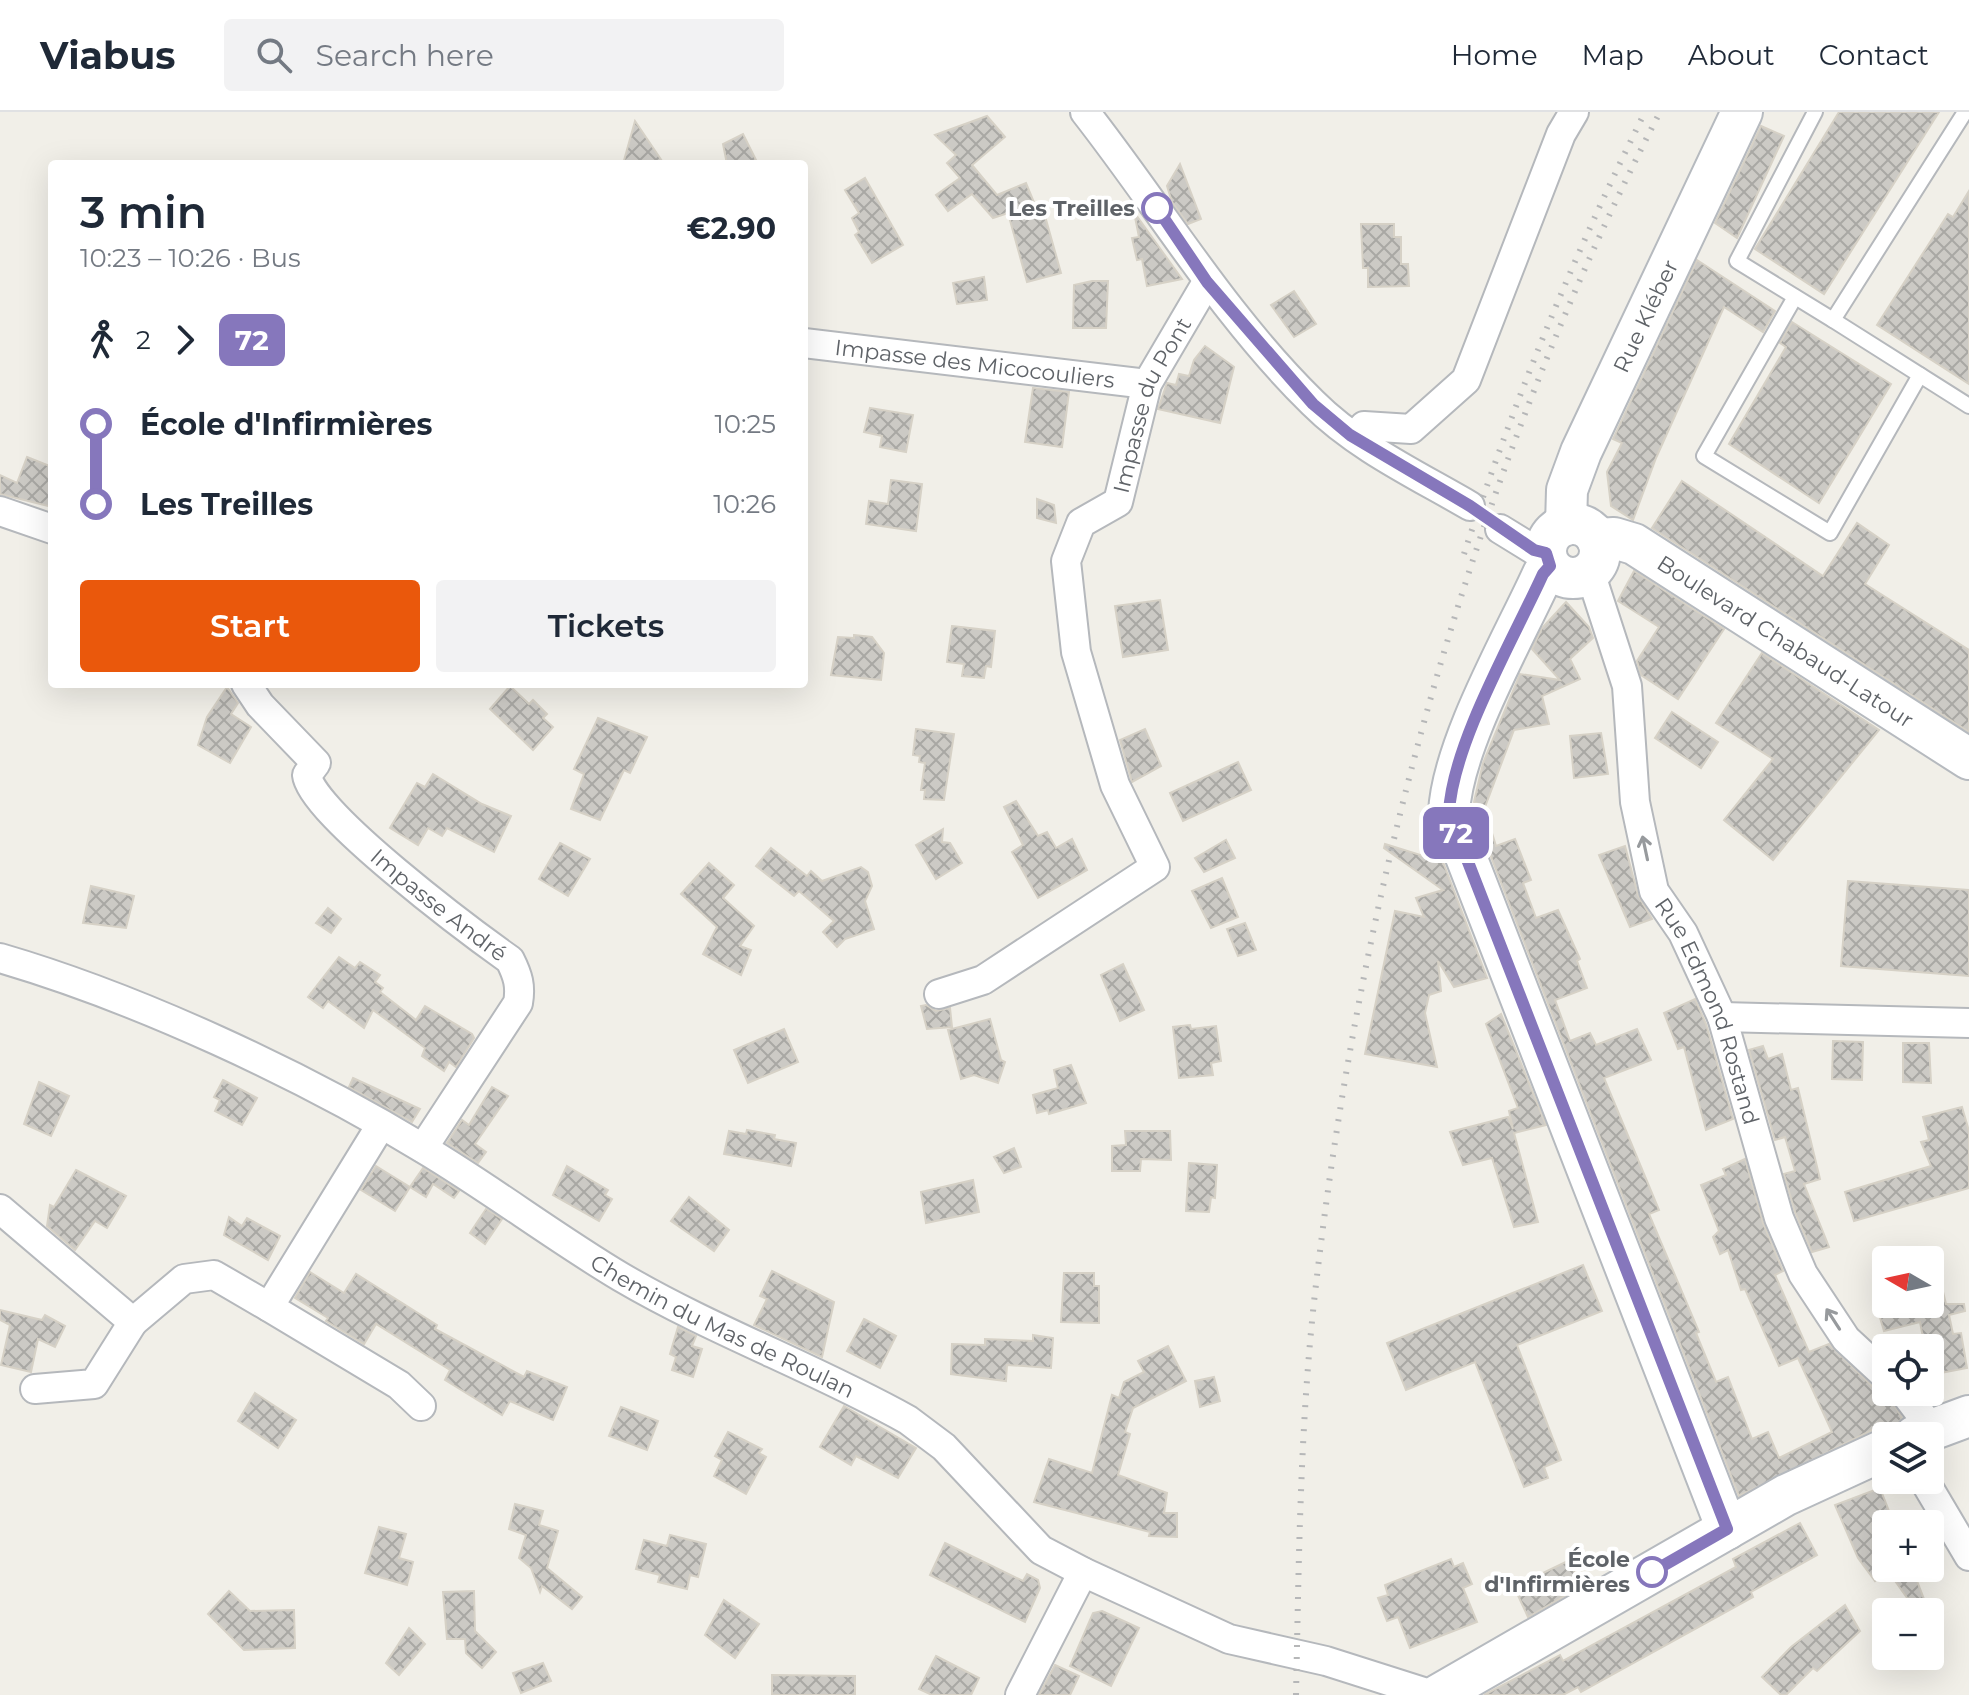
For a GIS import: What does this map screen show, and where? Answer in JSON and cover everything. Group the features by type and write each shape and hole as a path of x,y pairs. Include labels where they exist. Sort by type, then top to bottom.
{"street":[{"path":"1085,112 1140,182 1207,282 1313,404 1350,435 1470,506"},
{"path":"1364,426 1411,429 1466,380 1561,134 1574,112"},
{"name":"Rue Kléber","path":"1727,1529 1449,813 1450,789 1458,763 1506,652 1543,574 1570,551 1567,490 1581,452 1742,112"},
{"name":"Impasse du Pont","path":"939,994 983,980 1155,867 1115,785 1076,652 1066,561 1081,523 1118,502 1147,384 1207,282"},
{"name":"Impasse des Micocouliers","path":"808,343 1147,384"},
{"path":"0,511 48,528"},
{"path":"1500,529 1534,550 1570,551"},
{"name":"Boulevard Chabaud-Latour","path":"1570,551 1614,538 1634,544 1969,759"},
{"name":"Rue Edmond Rostand","path":"1570,551 1598,588 1627,686 1635,802 1654,891 1683,933 1722,1017 1779,1218 1803,1274 1846,1339 1872,1363"},
{"name":"Impasse André","path":"249,688 260,705 316,763 307,775 308,785 323,802 403,878 510,960 518,975 521,988 518,1003 423,1148"},
{"name":"Chemin du Mas de Roulan","path":"0,958 41,970 184,1027 312,1087 423,1148 624,1278 908,1420 944,1447 989,1499 1041,1550 1083,1572 1229,1639 1326,1661 1435,1695"},
{"path":"1722,1017 1969,1023"},
{"path":"269,1307 381,1125"},
{"path":"0,1209 133,1322"},
{"path":"35,1389 94,1384 133,1322 184,1279 214,1275 399,1385 421,1406"},
{"path":"1944,1425 1969,1416"},
{"path":"1435,1695 1786,1495 1872,1455"},
{"path":"1932,1494 1969,1556"},
{"path":"1020,1695 1083,1572"}],"lane":[{"path":"1815,112 1737,261 1969,406"},
{"path":"1833,320 1965,112"},
{"path":"1795,297 1704,456 1830,533 1920,375"}],"building":[{"path":"1839,112 1939,112 1824,294 1755,249"},
{"path":"987,116 1005,137 972,165 997,195 1026,183 1040,217 1045,216 1061,273 1027,282 1008,213 993,218 972,194 948,211 936,195 960,178 947,163 956,155 935,135"},
{"path":"635,121 661,160 624,160"},
{"path":"1761,126 1784,136 1737,238 1715,223"},
{"path":"743,134 756,160 726,160 723,144"},
{"path":"1180,164 1201,219 1188,224 1172,202 1167,186"},
{"path":"865,178 903,245 872,263 855,235 859,232 852,218 859,213 845,190"},
{"path":"1969,191 1969,384 1877,325 1948,214 1953,217"},
{"path":"1134,212 1182,279 1147,286 1142,259 1137,260 1132,238 1139,237"},
{"path":"1361,224 1394,224 1394,237 1401,237 1401,264 1408,264 1409,286 1368,287 1368,268 1363,268"},
{"path":"1697,260 1775,311 1763,332 1724,307 1656,458 1633,520 1611,506 1607,472 1622,443 1613,439"},
{"path":"984,277 987,300 957,304 953,283"},
{"path":"1108,281 1106,328 1073,328 1074,285"},
{"path":"1294,291 1316,324 1294,337 1271,305"},
{"path":"1792,322 1891,384 1819,503 1729,444 1786,347 1780,343"},
{"path":"1205,346 1234,367 1220,423 1158,409 1167,383 1176,385 1179,374 1189,376 1194,360"},
{"path":"1033,388 1069,392 1062,447 1025,442"},
{"path":"870,408 913,415 906,452 880,447 882,436 864,432"},
{"path":"27,457 48,465 48,506 0,494 0,475 17,483"},
{"path":"891,480 922,484 916,531 866,524 869,501 888,504"},
{"path":"1682,481 1823,576 1857,523 1889,545 1865,584 1969,650 1969,732 1652,528"},
{"path":"1037,499 1054,505 1056,523 1037,518"},
{"path":"1634,571 1724,629 1678,699 1641,675 1637,661 1659,627 1618,601"},
{"path":"1160,600 1168,650 1123,657 1115,606"},
{"path":"1566,602 1589,627 1593,638 1570,659 1580,679 1542,696 1549,724 1514,730 1485,807 1474,802 1483,763 1520,674 1560,680 1532,649 1542,628"},
{"path":"952,626 995,631 991,667 986,666 984,678 962,676 964,664 947,662"},
{"path":"854,635 872,637 884,653 881,680 831,675 838,637 854,638"},
{"path":"1762,653 1879,730 1773,860 1724,820 1773,759 1716,723"},
{"path":"228,688 238,703 231,714 251,727 230,763 198,745 207,717"},
{"path":"508,688 512,688 529,704 533,700 547,714 543,718 553,727 533,750 490,709"},
{"path":"1672,712 1718,742 1701,768 1655,738"},
{"path":"598,718 647,737 630,773 624,770 600,820 571,809 584,774 574,769"},
{"path":"916,729 954,734 944,800 924,799 925,790 921,790 925,763 919,762 920,756 913,755"},
{"path":"1145,729 1161,766 1132,782 1120,740"},
{"path":"1601,733 1608,774 1574,778 1570,736"},
{"path":"1238,762 1251,790 1183,821 1170,793"},
{"path":"433,774 482,804 511,816 494,852 447,828 442,836 428,828 418,845 390,828 417,783 425,787"},
{"path":"1016,801 1038,836 1047,832 1056,848 1072,839 1087,870 1038,898 1012,852 1023,845 1004,807"},
{"path":"943,829 942,842 950,843 962,863 936,879 916,845"},
{"path":"1492,833 1496,846 1515,839 1531,880 1523,883 1536,918 1558,910 1580,959 1577,961 1587,988 1555,1000 1570,1041 1590,1033 1596,1045 1637,1029 1651,1060 1604,1078 1659,1210 1649,1214 1699,1332 1696,1333 1716,1382 1728,1377 1752,1439 1768,1432 1779,1458 1832,1432 1798,1358 1779,1366 1745,1289 1741,1290 1728,1250 1720,1254 1713,1237 1719,1231 1701,1185 1726,1175 1723,1169 1745,1159 1763,1223 1783,1271 1775,1275 1809,1352 1829,1344 1872,1386 1872,1406 1895,1406 1902,1418 1899,1422 1872,1422 1872,1430 1739,1496 1483,836"},
{"path":"1226,840 1235,858 1204,872 1195,858"},
{"path":"560,843 590,859 568,896 539,879"},
{"path":"1385,844 1443,862 1487,978 1454,987 1438,961 1441,991 1429,995 1425,1013 1437,1067 1365,1054 1395,911 1424,917 1416,898 1443,890 1384,848"},
{"path":"1625,846 1638,895 1652,919 1630,927 1599,855"},
{"path":"771,848 807,876 811,871 822,881 861,867 868,872 872,886 865,901 874,929 845,939 837,947 823,932 834,921 799,891 794,896 756,866"},
{"path":"709,863 734,885 723,898 754,926 740,946 751,950 741,975 703,954 717,927 681,894"},
{"path":"1222,878 1238,917 1211,928 1192,891"},
{"path":"1848,881 1969,890 1969,976 1841,966"},
{"path":"91,886 134,896 126,928 83,923"},
{"path":"328,908 341,919 331,933 316,923"},
{"path":"1245,923 1256,950 1238,956 1227,929"},
{"path":"339,957 355,968 360,962 380,975 375,982 383,988 380,992 416,1020 425,1006 472,1034 474,1038 456,1067 449,1062 444,1071 422,1056 425,1048 373,1010 364,1028 328,1001 323,1008 308,997"},
{"path":"1123,964 1144,1010 1120,1021 1101,975"},
{"path":"1695,999 1706,1024 1733,1119 1706,1130 1684,1047 1678,1049 1664,1013"},
{"path":"926,1005 936,1011 950,1008 952,1027 927,1029 921,1006"},
{"path":"1501,1014 1546,1125 1514,1133 1538,1222 1514,1227 1492,1158 1463,1165 1450,1132 1508,1117 1513,1129 1509,1111 1518,1108 1486,1024"},
{"path":"990,1019 1001,1060 1005,1062 998,1083 974,1075 961,1079 948,1030"},
{"path":"1190,1025 1191,1029 1216,1026 1221,1061 1211,1063 1213,1075 1179,1078 1173,1027"},
{"path":"784,1029 798,1062 748,1083 734,1050"},
{"path":"1833,1041 1863,1042 1862,1080 1832,1079"},
{"path":"1903,1043 1929,1043 1931,1083 1903,1082"},
{"path":"1763,1046 1768,1059 1782,1054 1791,1090 1798,1088 1820,1179 1804,1184 1829,1247 1812,1252 1795,1212 1784,1174 1795,1171 1785,1137 1775,1140 1749,1050"},
{"path":"1071,1065 1086,1103 1049,1114 1048,1110 1037,1113 1033,1095 1058,1088 1054,1070"},
{"path":"353,1078 420,1109 412,1122 349,1087"},
{"path":"223,1080 257,1098 242,1125 215,1111 220,1100 214,1097"},
{"path":"39,1082 69,1096 51,1136 24,1124"},
{"path":"492,1087 508,1096 475,1144 486,1152 478,1163 447,1143 462,1120 469,1125"},
{"path":"1962,1107 1969,1131 1969,1188 1854,1221 1845,1192 1931,1166 1921,1142 1929,1140 1923,1117"},
{"path":"747,1130 796,1143 791,1166 724,1154 729,1131 746,1134"},
{"path":"1125,1131 1170,1131 1171,1160 1141,1159 1140,1171 1112,1171 1112,1146 1126,1145"},
{"path":"1014,1148 1021,1167 1004,1173 994,1157"},
{"path":"1189,1163 1217,1165 1215,1198 1211,1197 1209,1212 1186,1211"},
{"path":"376,1166 410,1187 395,1211 361,1190"},
{"path":"567,1166 608,1190 605,1195 612,1199 599,1221 553,1195"},
{"path":"423,1168 459,1191 454,1198 433,1184 426,1197 410,1187"},
{"path":"76,1170 126,1196 107,1228 95,1221 75,1250 47,1226 50,1205 54,1207"},
{"path":"973,1180 979,1212 926,1223 921,1192"},
{"path":"689,1197 729,1230 714,1251 671,1221"},
{"path":"486,1209 502,1219 485,1244 470,1233"},
{"path":"229,1217 242,1226 247,1218 280,1236 268,1260 224,1235"},
{"path":"1583,1265 1602,1311 1517,1345 1561,1460 1544,1467 1548,1478 1524,1487 1475,1362 1406,1390 1387,1343"},
{"path":"772,1271 834,1302 822,1357 754,1325 767,1299 760,1296"},
{"path":"310,1272 344,1293 356,1274 437,1325 435,1329 524,1377 527,1371 567,1387 553,1420 510,1401 502,1415 445,1380 450,1370 376,1324 364,1344 326,1321 328,1318 295,1298"},
{"path":"1064,1273 1094,1273 1094,1286 1099,1286 1099,1323 1061,1322"},
{"path":"1944,1296 1946,1304 1964,1304 1965,1311 1949,1315 1953,1334 1961,1333 1967,1368 1944,1372 1944,1334 1922,1334 1920,1322 1884,1331 1880,1318 1944,1318"},
{"path":"0,1310 42,1320 45,1315 65,1326 55,1347 38,1339 31,1372 1,1365 10,1325 0,1320"},
{"path":"864,1319 896,1336 880,1368 847,1351"},
{"path":"678,1327 696,1336 692,1346 702,1349 693,1377 672,1370 676,1357 670,1354"},
{"path":"1033,1335 1053,1338 1051,1368 1007,1365 1006,1381 951,1374 952,1344 985,1345 985,1339 1033,1341"},
{"path":"1168,1346 1186,1381 1133,1408 1125,1432 1130,1434 1118,1475 1167,1493 1164,1513 1177,1513 1177,1537 1149,1536 1150,1532 1034,1502 1049,1459 1092,1473 1112,1395 1119,1398 1124,1382 1144,1372 1138,1361"},
{"path":"1214,1377 1220,1401 1200,1407 1195,1381"},
{"path":"255,1393 296,1420 278,1448 238,1421"},
{"path":"844,1406 916,1448 898,1478 856,1456 851,1465 820,1447"},
{"path":"621,1407 658,1421 647,1450 609,1436"},
{"path":"728,1432 762,1449 759,1453 766,1457 746,1494 714,1476 722,1460 715,1456"},
{"path":"1872,1491 1872,1494 1882,1494 1889,1510 1872,1510 1872,1577 1858,1558 1835,1505"},
{"path":"515,1504 543,1511 539,1525 558,1531 547,1568 582,1597 572,1609 542,1586 540,1592 531,1568 519,1558 526,1535 509,1529"},
{"path":"1800,1523 1817,1555 1751,1592 1753,1597 1581,1692 1578,1687 1563,1695 1484,1695 1560,1655 1563,1661 1736,1567 1733,1559"},
{"path":"379,1527 406,1534 399,1558 413,1562 407,1585 365,1573"},
{"path":"670,1535 706,1544 698,1577 690,1575 687,1589 658,1582 660,1575 636,1569 644,1540 667,1546"},
{"path":"945,1543 1023,1581 1027,1574 1038,1580 1040,1588 1025,1622 930,1575"},
{"path":"1451,1559 1454,1567 1463,1563 1472,1584 1463,1588 1477,1622 1410,1648 1398,1617 1387,1621 1378,1598 1388,1595 1385,1585"},
{"path":"1570,1560 1580,1587 1528,1617 1514,1587"},
{"path":"1896,1582 1917,1582 1924,1598 1907,1598"},
{"path":"229,1591 250,1611 294,1610 295,1648 244,1650 208,1614"},
{"path":"474,1591 475,1631 496,1652 482,1668 466,1653 465,1639 447,1639 443,1592"},
{"path":"724,1600 759,1624 735,1658 705,1635"},
{"path":"1845,1605 1860,1631 1817,1671 1813,1668 1786,1695 1781,1695 1762,1677 1791,1647"},
{"path":"1102,1611 1139,1628 1111,1686 1070,1666 1093,1613"},
{"path":"409,1628 425,1644 399,1675 386,1663"},
{"path":"936,1656 979,1678 971,1695 932,1695 919,1689"},
{"path":"543,1663 551,1681 521,1693 513,1673"},
{"path":"1055,1665 1079,1676 1070,1695 1039,1695"},
{"path":"772,1675 855,1676 855,1695 772,1695"}],"railway":[{"path":"1464,554 1546,330 1645,112"},
{"path":"1296,1695 1304,1433 1317,1276 1338,1125 1364,975 1397,826 1436,678 1482,533 1535,389 1594,249 1660,112"}],"bus line":[{"name":"72","path":"1157,208 1207,282 1313,404 1350,435 1470,506 1534,550 1546,553 1550,566 1543,574 1506,652 1458,763 1450,789 1449,813 1727,1529 1652,1572"}],"place":[{"name":"Les Treilles","path":"1157,208"},
{"name":"École d'Infirmières","path":"1652,1572"}]}
